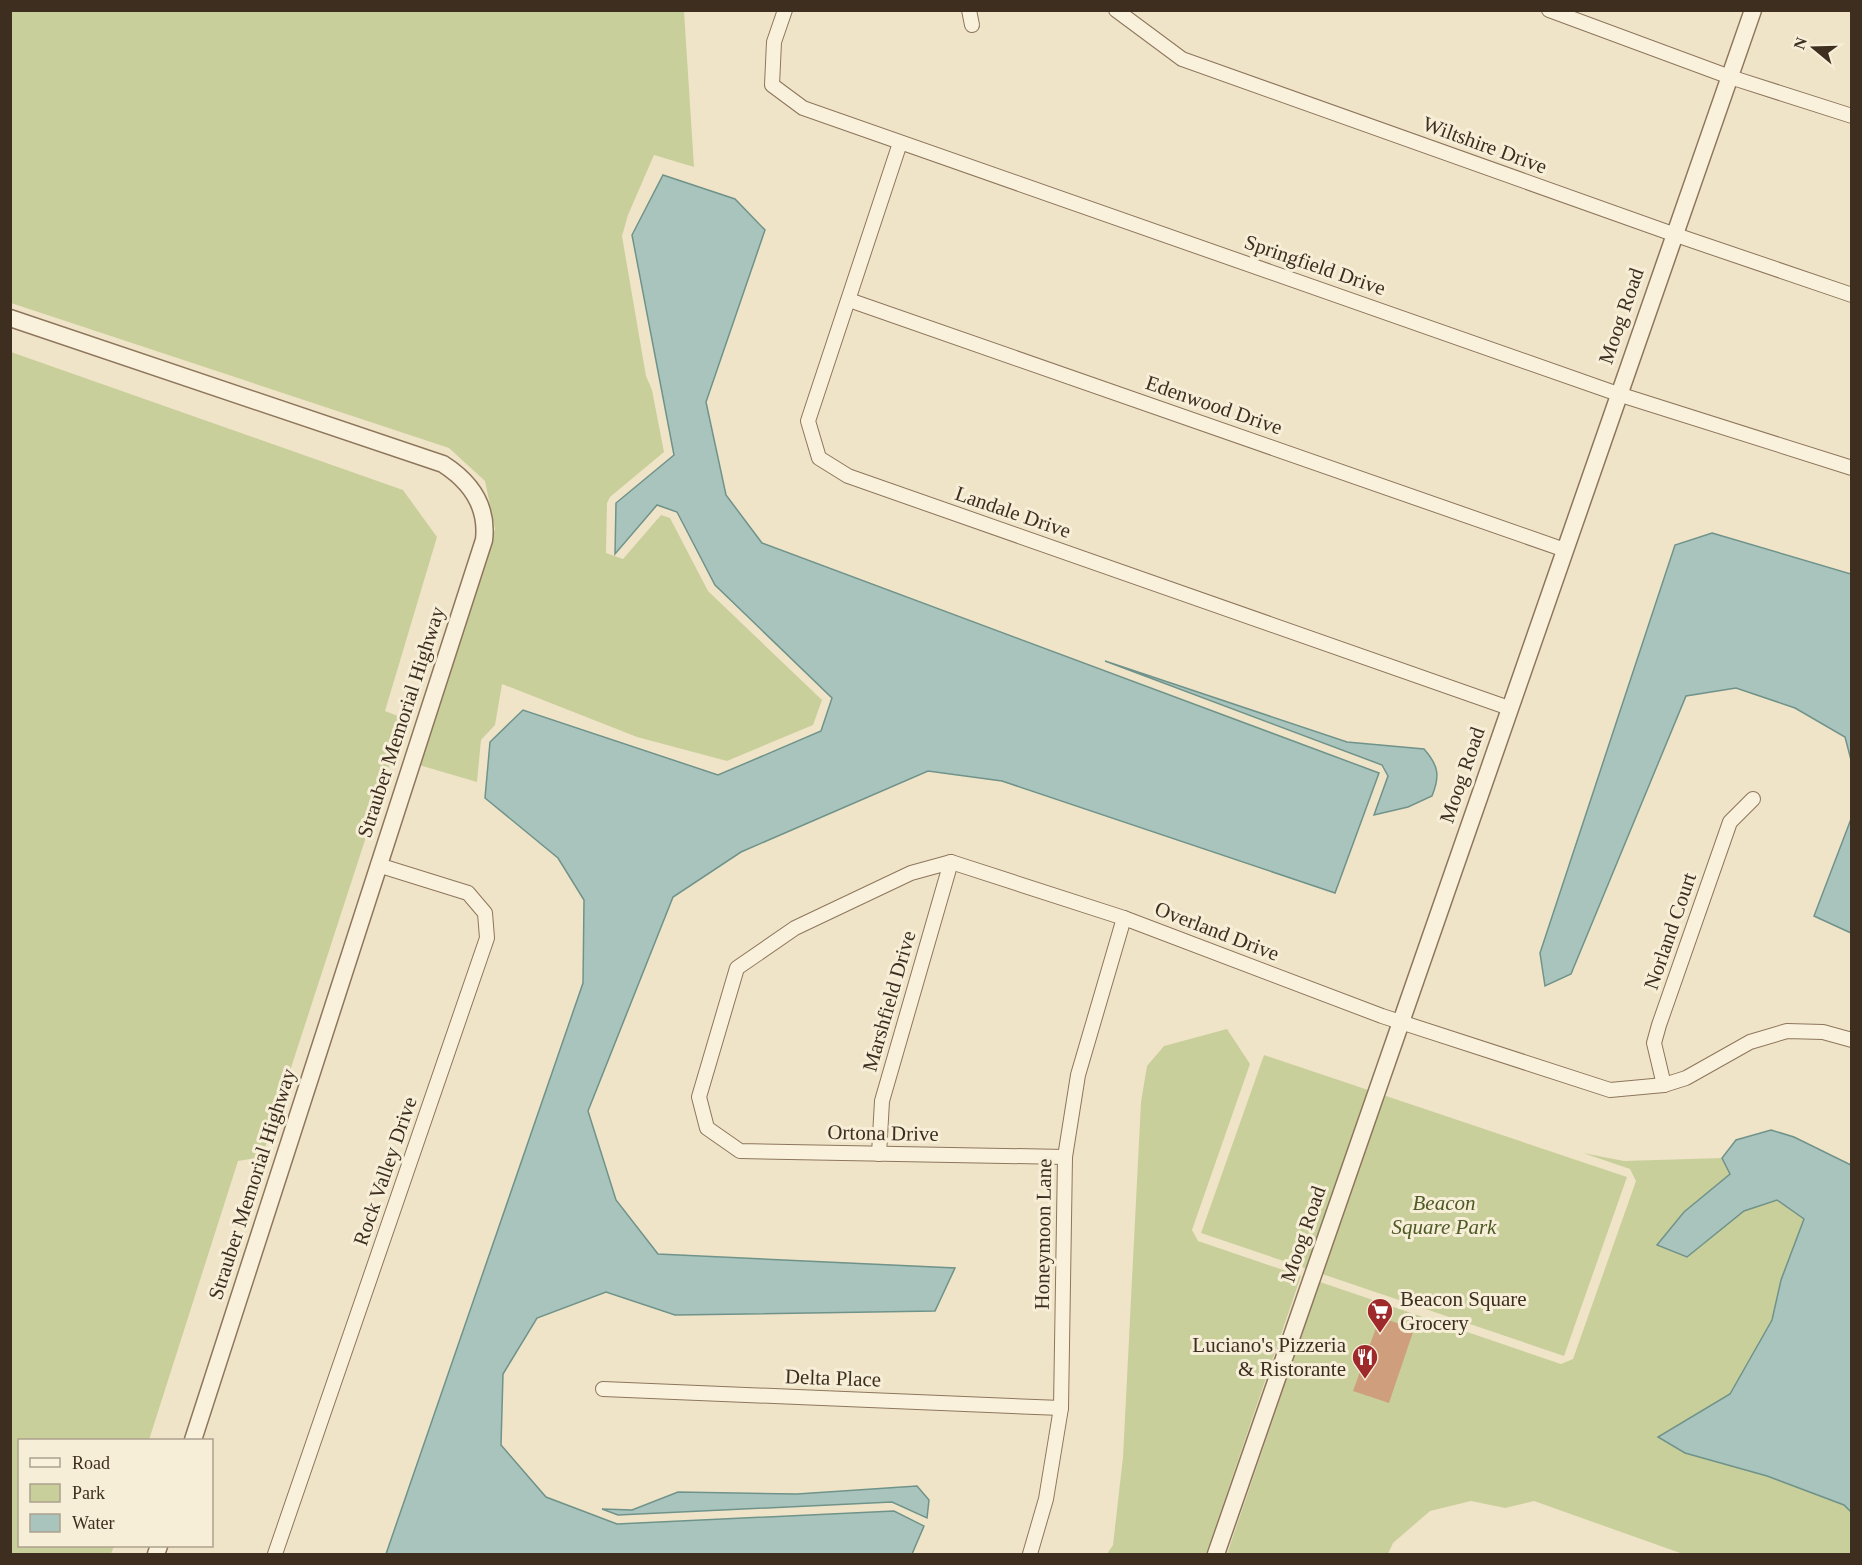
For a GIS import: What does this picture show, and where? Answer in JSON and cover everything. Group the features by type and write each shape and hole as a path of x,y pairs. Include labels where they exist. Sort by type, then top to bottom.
{"street":[{"name":"Springfield Drive","path":"785,10 774,42 772,85 803,108 1618,394 1851,468"},
{"path":"969,10 972,25"},
{"name":"Wiltshire Drive","path":"1116,10 1182,59 1851,295"},
{"path":"1549,10 1730,77 1851,116"},
{"name":"Moog Road","path":"1216,1554 1673,234 1753,10"},
{"name":"Landale Drive","path":"900,143 808,421 819,458 848,476 1509,708"},
{"name":"Edenwood Drive","path":"849,300 1565,550"},
{"name":"Strauber Memorial Highway","path":"10,318 443,464 459,474 469,485 481,505 486,525 484,540 193,1439"},
{"name":"Norland Court","path":"1664,1085 1654,1044 1659,1025 1730,822 1753,799"},
{"name":"Overland Drive","path":"951,862 1124,918 1400,1022 1591,1086 1630,1090 1664,1085 1686,1078 1732,1051 1768,1035 1805,1030 1851,1040"},
{"name":"Ortona Drive","path":"951,862 911,873 795,928 737,968 699,1097 707,1128 740,1150 1065,1157"},
{"name":"Marshfield Drive","path":"879,1154 882,1101 951,862"},
{"name":"Rock Valley Drive","path":"275,1554 487,938 485,913 468,893 378,865"},
{"name":"Honeymoon Lane","path":"1030,1554 1046,1499 1061,1408 1065,1157 1078,1075 1124,918"},
{"name":"Delta Place","path":"603,1389 1061,1408"}],"green space":[{"path":"11,11 684,11 694,167 654,155 628,215 622,236 646,376 652,390 664,452 610,497 607,503 606,553 623,559 661,515 670,518 708,591 822,700 813,725 727,761 637,737 502,684 495,725 481,740 477,782 419,765 495,529 485,481 449,448 11,303"},
{"path":"11,352 403,490 437,537 385,711 403,718 392,757 262,1157 238,1161 149,1439 18,1439 18,1547 114,1547 111,1554 11,1554"},
{"path":"1227,1029 1250,1064 1192,1230 1198,1241 1301,1276 1206,1554 1107,1554 1113,1545 1123,1457 1141,1102 1147,1066 1164,1046"},
{"name":"Beacon Square Park","path":"1264,1055 1627,1177 1564,1356 1201,1233"},
{"path":"1583,1153 1624,1161 1722,1158 1730,1174 1684,1212 1657,1245 1687,1257 1744,1211 1777,1200 1804,1219 1781,1280 1772,1320 1730,1394 1659,1437 1844,1505 1851,1512 1851,1554 1683,1554 1534,1501 1505,1508 1471,1501 1430,1511 1393,1543 1388,1554 1227,1554 1320,1282 1561,1364 1573,1359 1636,1181 1630,1169"}],"water":[{"path":"663,175 735,199 765,230 706,402 726,495 762,543 1379,773 1335,893 1002,781 928,771 741,852 673,897 588,1111 616,1200 658,1254 955,1268 935,1311 675,1315 606,1292 537,1318 503,1374 501,1445 546,1497 617,1524 894,1511 924,1526 912,1554 386,1554 583,983 584,900 558,858 485,798 490,742 523,710 718,775 821,731 832,698 715,585 677,512 657,505 615,554 616,503 674,455 632,235"},
{"path":"1712,533 1851,574 1851,760 1845,737 1795,708 1736,688 1686,696 1571,974 1545,986 1540,953 1675,545"},
{"path":"1105,661 1347,742 1424,749 1437,771 1432,796 1408,807 1374,815 1388,776 1382,765"},
{"path":"1851,819 1851,933 1814,916"},
{"path":"1771,1130 1794,1137 1851,1165 1851,1512 1844,1505 1767,1476 1685,1453 1658,1437 1730,1394 1772,1320 1781,1280 1804,1219 1777,1200 1744,1211 1687,1257 1657,1245 1684,1212 1730,1174 1722,1158 1736,1140"},
{"path":"917,1486 929,1500 927,1518 892,1502 618,1515 602,1509 632,1510 678,1492 797,1494"}],"building":[{"path":"1380,1317 1414,1329 1389,1403 1353,1391"}],"place":[{"name":"Beacon Square Grocery","path":"1380,1334"},
{"name":"Luciano's Pizzeria & Ristorante","path":"1365,1380"}]}
